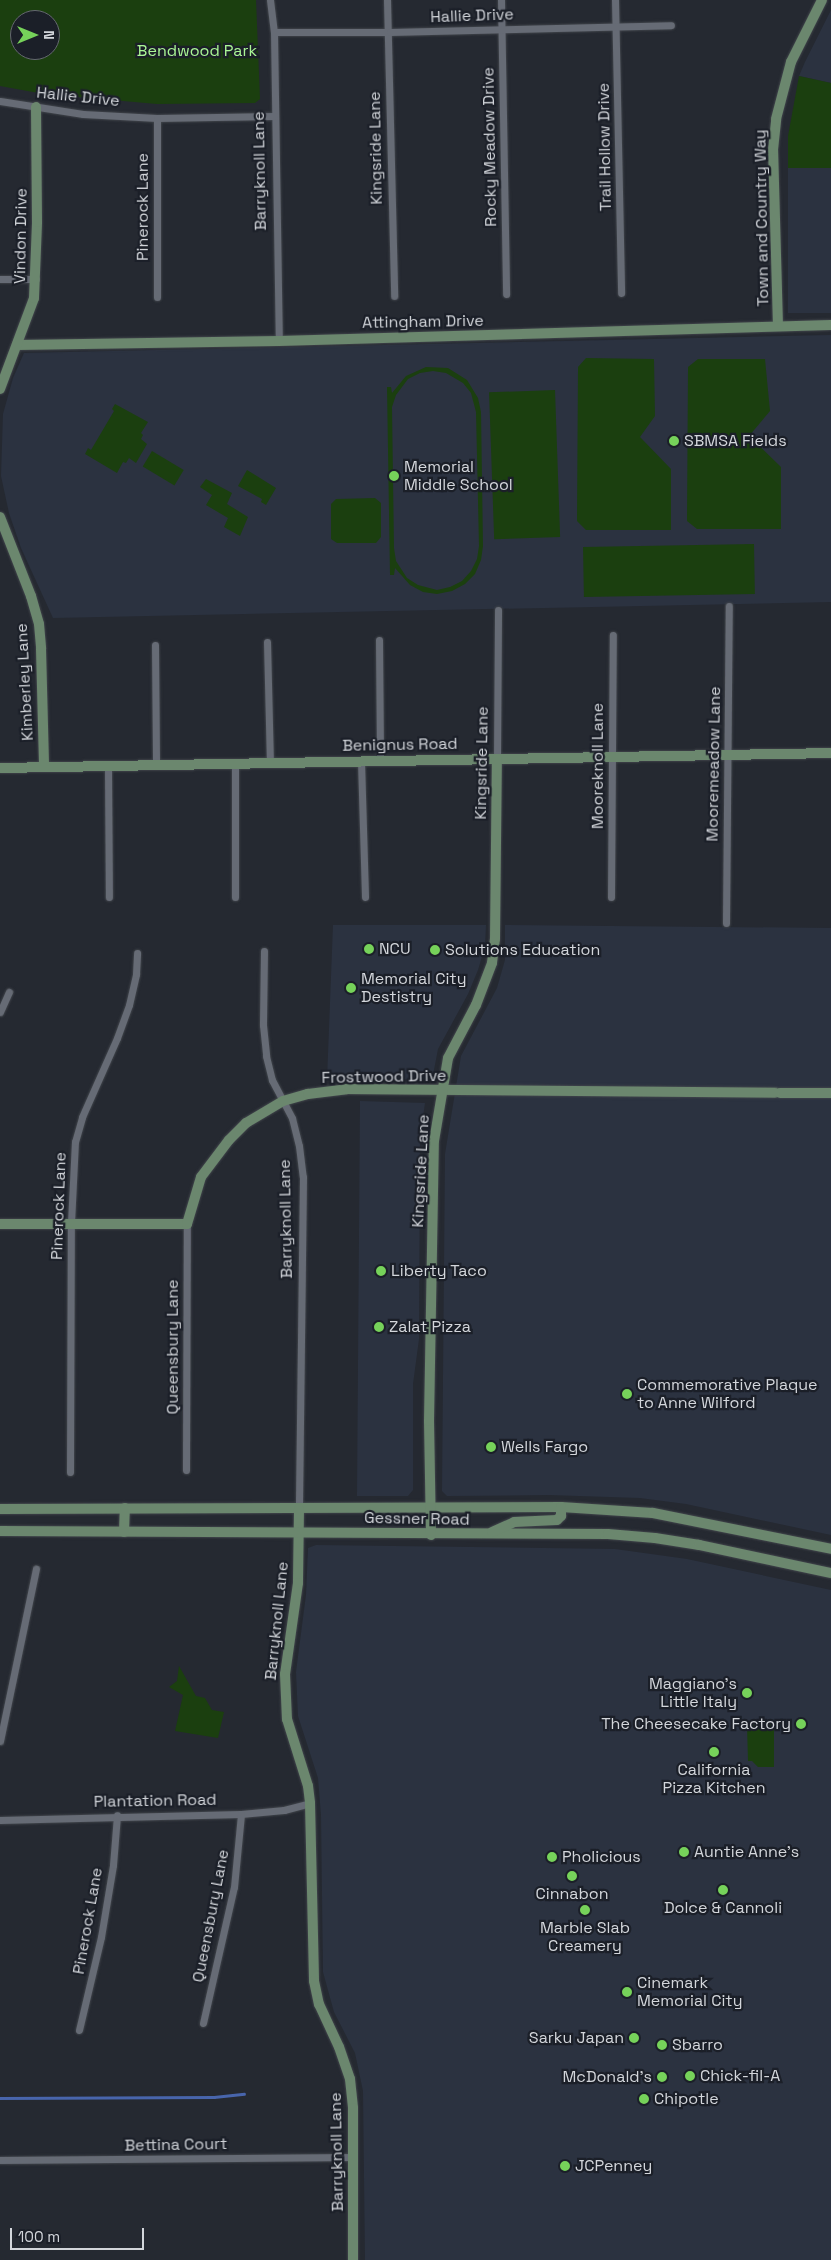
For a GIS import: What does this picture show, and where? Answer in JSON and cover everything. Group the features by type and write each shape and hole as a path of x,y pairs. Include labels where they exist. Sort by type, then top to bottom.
{"street":[{"name":"Barryknoll Lane","path":"270,0 274,32 279,341"},
{"name":"Kingsride Lane","path":"387,0 390,32 394,296"},
{"name":"Rocky Meadow Drive","path":"501,0 506,294"},
{"name":"Trail Hollow Drive","path":"615,0 621,293"},
{"name":"Town and Country Way","path":"778,326 773,150 776,120 791,62 822,0"},
{"name":"Hallie Drive","path":"274,32 390,32 671,25"},
{"name":"Hallie Drive","path":"0,101 84,114 157,118 274,116"},
{"name":"Vindon Drive","path":"0,389 34,298 36,279 36,107"},
{"name":"Pinerock Lane","path":"157,118 157,297"},
{"path":"0,279 36,279"},
{"name":"Attingham Drive","path":"17,345 279,341 831,325"},
{"name":"Kimberley Lane","path":"0,518 32,596 39,624 44,767"},
{"name":"Mooremeadow Lane","path":"726,923 729,606"},
{"name":"Kingsride Lane","path":"430,1535 433,1165 448,1058 476,1005 492,963 495,939 498,610"},
{"name":"Mooreknoll Lane","path":"611,898 613,634"},
{"path":"379,640 380,761"},
{"path":"267,642 270,763"},
{"path":"155,645 156,765"},
{"name":"Benignus Road","path":"0,768 831,753"},
{"path":"361,761 364,897"},
{"path":"235,763 235,897"},
{"path":"108,766 109,897"},
{"name":"Barryknoll Lane","path":"264,951 263,1025 266,1056 272,1080 292,1118 303,1177 298,1583 284,1681 287,1719 308,1786 310,1803 314,1981 319,2004 339,2047 350,2080 353,2157 353,2260"},
{"name":"Pinerock Lane","path":"70,1472 71,1223 75,1142 82,1117 117,1038 129,1005 136,974 137,953"},
{"path":"0,1012 9,992"},
{"name":"Frostwood Drive","path":"187,1224 201,1177 214,1158 246,1124 283,1101 308,1094 347,1089 831,1093"},
{"path":"0,1224 187,1224"},
{"name":"Queensbury Lane","path":"186,1470 187,1224"},
{"path":"486,1534 514,1522 557,1520 560,1516 560,1507"},
{"name":"Gessner Road","path":"0,1509 560,1507 653,1513 831,1549"},
{"path":"124,1532 125,1508"},
{"name":"Gessner Road","path":"0,1531 430,1535 608,1534 655,1538 831,1573"},
{"path":"0,1741 36,1569"},
{"name":"Plantation Road","path":"0,1820 117,1815 241,1814 284,1810 310,1803"},
{"name":"Queensbury Lane","path":"203,2023 234,1887 241,1814"},
{"name":"Pinerock Lane","path":"79,2030 101,1936 113,1864 117,1815"},
{"name":"Bettina Court","path":"0,2160 353,2157"}],"shaded area":[{"path":"831,10 831,83 799,76 805,62"},
{"path":"788,168 831,168 831,313 788,313"},
{"name":"Memorial Middle School","path":"831,335 831,602 53,618 21,548 9,513 1,476 3,414 13,378 24,353"},
{"path":"333,925 486,925 485,946 478,970 468,994 438,1049 433,1075 427,1079 327,1080"},
{"path":"505,925 831,928 831,1535 686,1504 640,1498 549,1495 447,1496 442,1491 445,1154 461,1056 497,988 505,960"},
{"path":"360,1101 425,1103 420,1137 419,1339 413,1384 413,1490 408,1496 357,1496"},
{"path":"316,1545 615,1549 687,1559 831,1590 831,2260 365,2260 363,2091 355,2053 334,2012 323,1972 321,1815 318,1778 298,1716 296,1672 306,1595 308,1548"}],"green space":[{"name":"Bendwood Park","path":"0,0 256,0 260,99 255,103 157,104 44,94 0,86"},
{"path":"799,76 831,83 831,168 788,168 788,136"},
{"path":"586,358 654,359 655,416 640,437 671,469 671,530 586,530 577,521 578,367"},
{"path":"698,359 765,359 770,411 749,436 781,467 781,529 697,529 687,521 688,367"},
{"path":"426,367 448,368 467,380 478,398 481,412 483,546 481,560 475,574 465,584 452,591 437,594 423,592 410,585 395,568 394,575 390,575 387,387 391,387 392,393 406,376","holes":["433,371 446,373 463,383 471,393 476,412 479,546 477,559 471,571 462,581 450,587 437,590 418,585 407,578 396,561 394,548 392,407 396,395 408,379 420,373"]},
{"path":"555,390 560,537 494,539 489,392"},
{"path":"115,404 148,422 141,433 143,435 141,439 147,444 136,463 129,458 126,463 123,462 117,473 85,454 88,448 91,450 114,411 112,409"},
{"path":"152,451 184,470 174,485 143,466"},
{"path":"247,470 276,488 266,505 261,502 262,499 238,486"},
{"path":"206,479 232,493 227,504 248,517 240,536 224,527 228,518 206,505 212,495 200,487"},
{"path":"375,498 381,503 381,537 376,543 337,543 331,539 331,504 336,499"},
{"path":"754,544 755,594 584,597 583,547"},
{"path":"179,1666 196,1696 205,1698 212,1710 224,1712 218,1738 175,1731 183,1695 169,1687 177,1681"},
{"path":"774,1724 774,1767 758,1767 752,1761 748,1761 747,1725"}],"waterway":[{"path":"0,2098 214,2097 244,2094"}],"place":[{"name":"SBMSA Fields","path":"674,441"},
{"name":"Memorial Middle School","path":"394,476"},
{"name":"NCU","path":"369,949"},
{"name":"Solutions Education","path":"435,950"},
{"name":"Memorial City Destistry","path":"351,988"},
{"name":"Liberty Taco","path":"381,1271"},
{"name":"Zalat Pizza","path":"379,1327"},
{"name":"Commemorative Plaque to Anne Wilford","path":"627,1394"},
{"name":"Wells Fargo","path":"491,1447"},
{"name":"Maggiano's Little Italy","path":"747,1693"},
{"name":"The Cheesecake Factory","path":"801,1724"},
{"name":"California Pizza Kitchen","path":"714,1752"},
{"name":"Auntie Anne's","path":"684,1852"},
{"name":"Pholicious","path":"552,1857"},
{"name":"Cinnabon","path":"572,1876"},
{"name":"Dolce & Cannoli","path":"723,1890"},
{"name":"Marble Slab Creamery","path":"585,1910"},
{"name":"Cinemark Memorial City","path":"627,1992"},
{"name":"Sarku Japan","path":"634,2038"},
{"name":"Sbarro","path":"662,2045"},
{"name":"Chick-fil-A","path":"690,2076"},
{"name":"McDonald's","path":"662,2077"},
{"name":"Chipotle","path":"644,2099"},
{"name":"JCPenney","path":"565,2166"}]}
